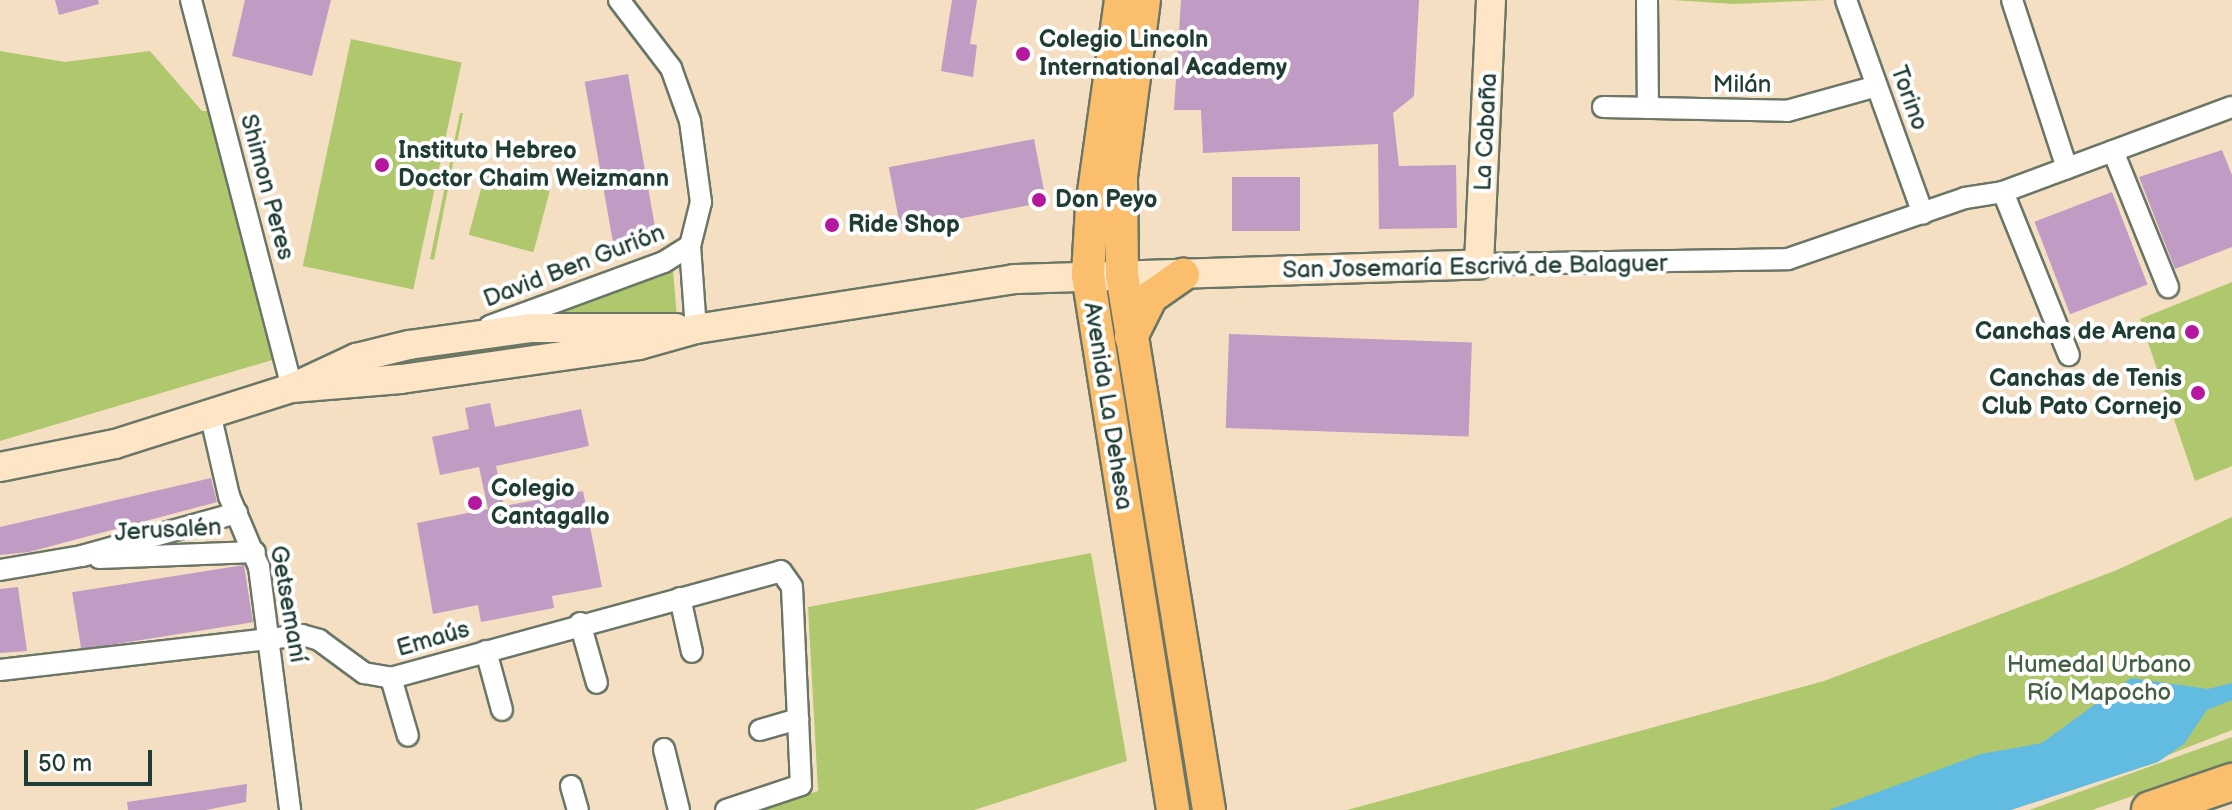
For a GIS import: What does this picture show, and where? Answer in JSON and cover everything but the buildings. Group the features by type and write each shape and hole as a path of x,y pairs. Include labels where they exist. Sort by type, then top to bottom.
{"highway":[{"path":"2150,810 2232,782"},
{"path":"2218,810 2232,805"}],"main road":[{"name":"Avenida La Dehesa","path":"1121,0 1092,207 1088,275 1173,810"},
{"name":"Avenida La Dehesa","path":"1144,0 1121,178 1122,275 1209,810"},
{"path":"1131,337 1151,297 1183,275"}],"street":[{"name":"Shimon Peres","path":"191,0 292,388"},
{"name":"David Ben Gurión","path":"619,0 659,47 683,94 701,202 690,246 696,329"},
{"name":"La Cabaña","path":"1479,264 1491,0"},
{"path":"1647,0 1648,108"},
{"name":"Torino","path":"1846,0 1923,214"},
{"path":"2012,0 2067,168"},
{"name":"Milán","path":"1603,107 1787,111 1877,86"},
{"name":"San Josemaría Escrivá de Balaguer","path":"0,467 76,455 292,388 401,379 639,345 696,329 1014,279 1479,264 1788,259 1965,198 2003,192 2113,151 2229,115"},
{"path":"2113,151 2168,287"},
{"path":"2003,192 2069,355"},
{"name":"David Ben Gurión","path":"475,332 664,262 690,246"},
{"name":"San Josemaría Escrivá de Balaguer","path":"292,388 325,369 409,345 475,332 637,325 696,329"},
{"path":"401,379 391,365 409,345"},
{"name":"Getsemaní","path":"210,413 237,513 255,552 270,637 290,810"},
{"name":"Jerusalén","path":"0,570 82,556 237,513"},
{"name":"Jerusalén","path":"82,556 111,560 255,552"},
{"name":"Emaús","path":"0,670 270,637 310,637 364,673 391,678 773,571 786,574 792,587 798,719"},
{"path":"680,598 692,652"},
{"path":"580,623 597,683"},
{"path":"486,651 502,710"},
{"path":"391,678 408,736"},
{"path":"726,810 801,785 798,719 760,730"},
{"path":"664,749 679,810"},
{"path":"571,786 578,810"}],"green space":[{"path":"1673,0 1825,0 1734,4"},
{"name":"Instituto Hebreo Doctor Chaim Weizmann","path":"351,39 462,62 413,289 303,266"},
{"path":"0,51 65,62 150,51 202,111 226,111 289,355 0,441"},
{"path":"460,113 463,113 434,260 430,259"},
{"name":"Instituto Hebreo Doctor Chaim Weizmann","path":"485,174 550,191 533,252 469,235"},
{"path":"673,269 677,318 522,319"},
{"name":"Canchas de Tenis Club Pato Cornejo","path":"2232,282 2232,466 2195,481 2140,319"},
{"path":"562,338 589,341 403,367 401,362 479,346"},
{"name":"Humedal Urbano Río Mapocho","path":"2232,517 2232,730 2130,770 1998,810 1347,810 1824,681 2117,570"},
{"path":"1091,553 1127,761 974,810 754,810 818,791 808,607"},
{"path":"2232,737 2232,762 2092,810 2029,810"}],"water":[{"path":"2131,678 2208,689 2232,683 2232,700 2207,710 2184,744 2158,762 2011,810 1829,810 1981,754 2042,743"}],"place":[{"name":"Colegio Lincoln International Academy","path":"1023,54"},
{"name":"Instituto Hebreo Doctor Chaim Weizmann","path":"382,165"},
{"name":"Don Peyo","path":"1039,200"},
{"name":"Ride Shop","path":"832,225"},
{"name":"Canchas de Arena","path":"2192,332"},
{"name":"Canchas de Tenis Club Pato Cornejo","path":"2198,393"},
{"name":"Colegio Cantagallo","path":"475,503"}]}
